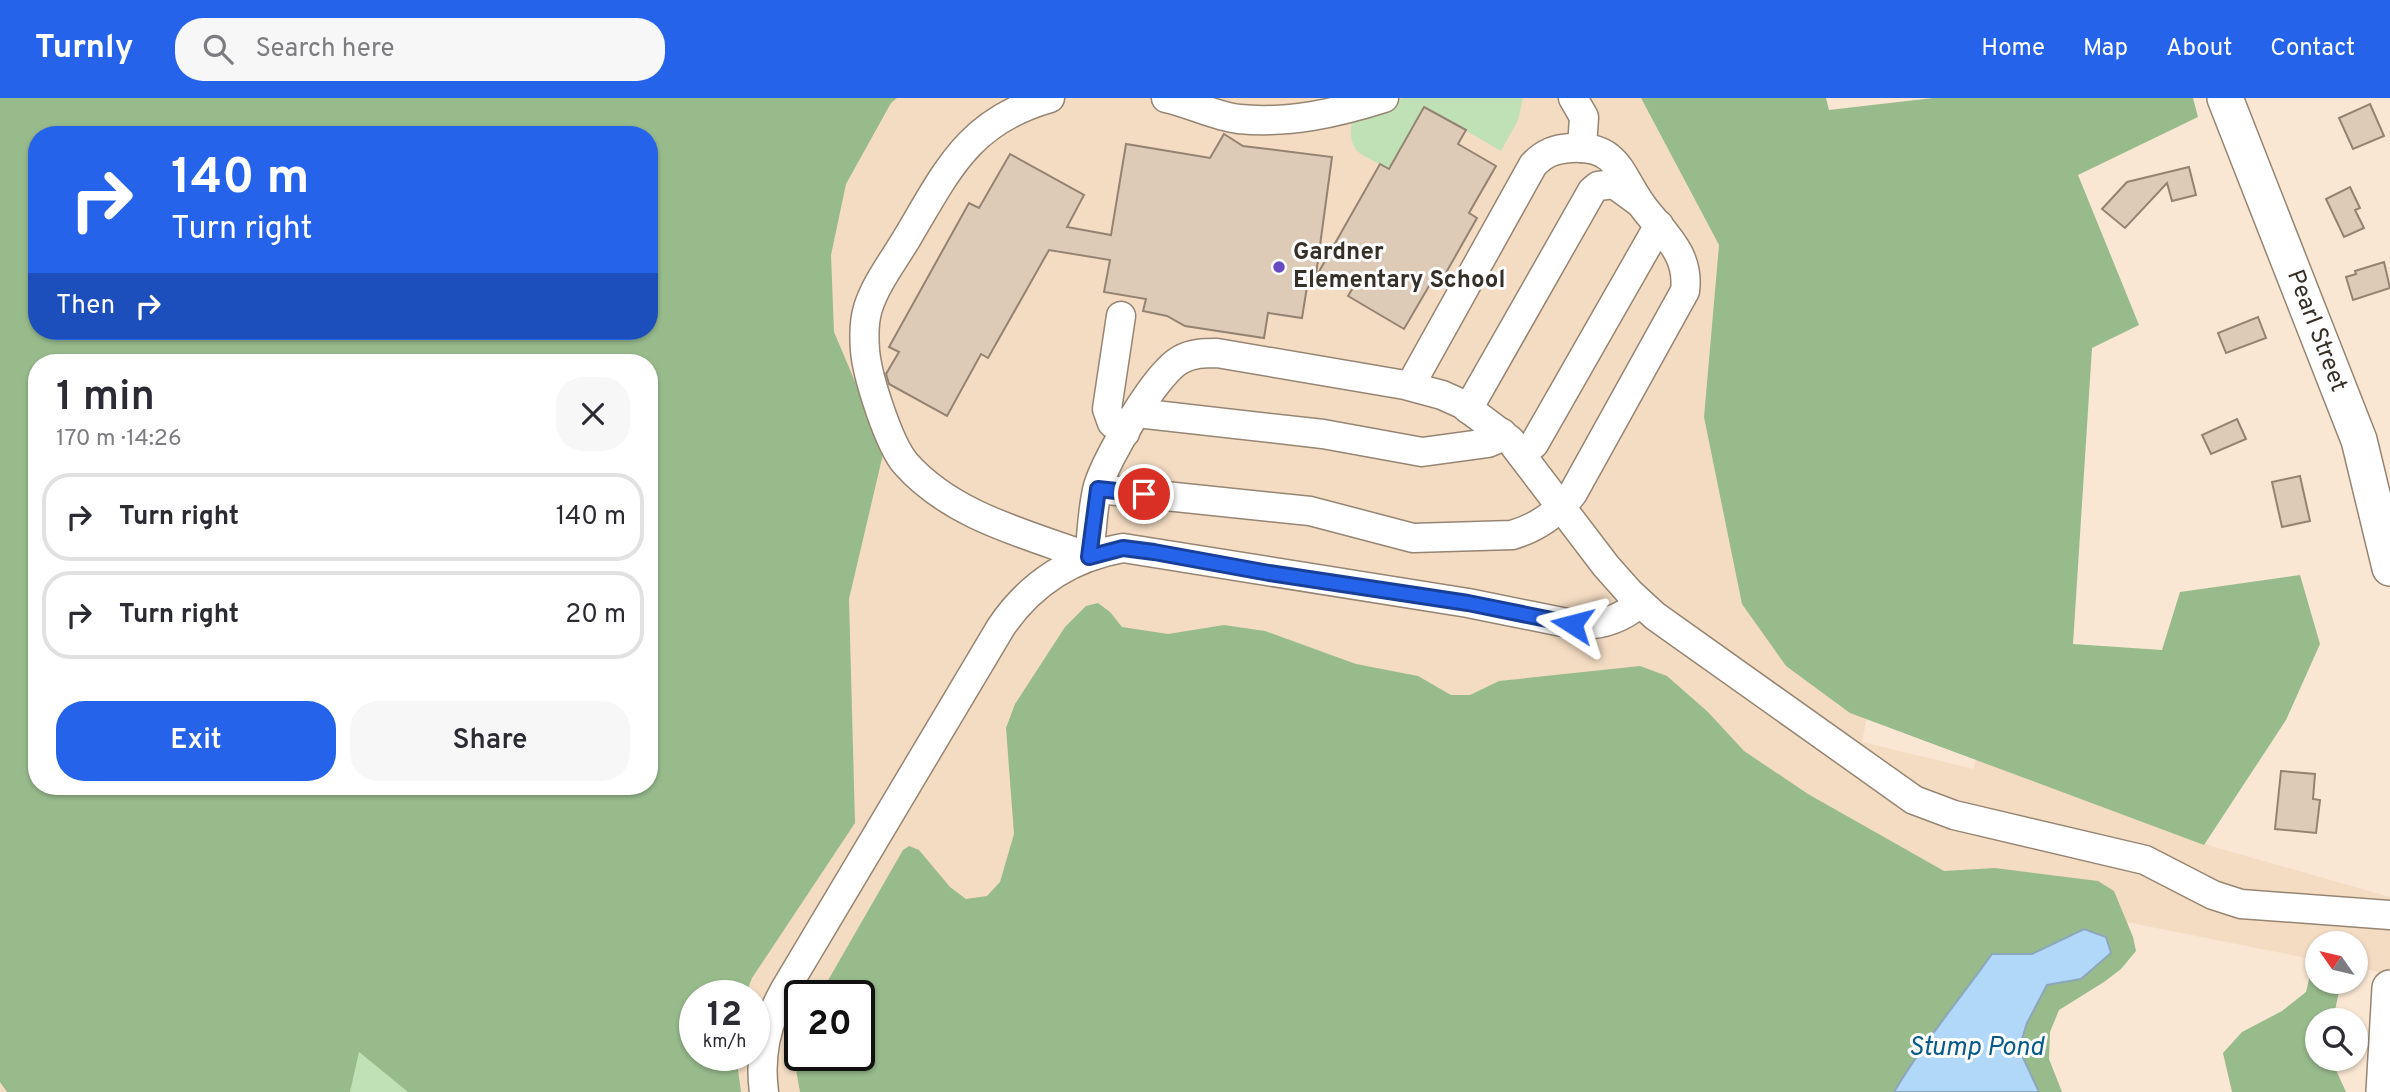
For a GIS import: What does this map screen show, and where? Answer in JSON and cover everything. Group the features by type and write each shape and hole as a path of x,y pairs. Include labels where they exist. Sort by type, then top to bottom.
{"main road":[{"name":"Pearl Street","path":"2225,98 2359,440 2390,568"},
{"path":"2384,1092 2390,988"}],"lane":[{"path":"1050,98 1004,116 984,129 957,158 879,284 868,308 864,329 865,352 890,437 904,463 912,471 948,499 985,519 1089,557"},
{"path":"1166,98 1237,119 1277,120 1340,111 1384,98"},
{"path":"1573,98 1584,117 1581,148"},
{"path":"1098,489 1310,511 1413,538 1512,535 1562,507 1581,480 1685,291 1686,271 1681,254 1650,215 1614,161 1594,149 1581,148 1550,152 1537,160 1527,173 1410,386"},
{"path":"1468,408 1592,191 1598,186 1614,184 1650,215"},
{"path":"1522,454 1534,444 1650,215"},
{"path":"1121,316 1107,409 1112,423 1323,434 1422,452 1492,442 1502,433"},
{"path":"1089,557 1098,489 1105,468 1152,387 1171,366 1190,356 1204,353 1410,386 1442,395 1468,408 1502,433 1522,454 1606,565 1640,603 1666,625 1900,791 1927,806 2146,860 2213,895 2241,904 2390,915"},
{"path":"764,1092 762,1054 775,1008 1001,627 1028,594 1058,572 1089,557 1123,548 1468,603 1548,621 1587,626 1614,619 1640,603"}],"shaded area":[{"path":"861,98 1641,98 1719,245 1704,417 1881,643 1862,742 1974,769 1988,676 2193,732 2204,844 2390,897 2390,974 2368,969 2368,931 2305,931 2305,958 1971,891 1018,1092 0,1092 0,689 28,762 28,795 213,795 684,819"}],"green space":[{"path":"0,98 897,98 891,103 846,184 831,255 834,332 884,450 849,599 855,823 751,980 679,980 679,1071 738,1071 741,1092 408,1092 359,1052 350,1092 7,1092 0,1082"},
{"path":"1403,98 1523,98 1518,120 1501,151 1425,107 1389,169 1363,155 1354,146 1352,117"},
{"path":"1641,98 1826,98 1829,110 1933,98 2193,98 2198,117 2078,175 2139,325 2092,348 2073,644 2162,650 2180,592 2300,575 2320,644 2286,720 2204,845 1850,713 1786,666 1742,604 1704,417 1719,245"},
{"path":"1098,603 1110,612 1122,627 1168,634 1224,625 1265,631 1356,664 1418,676 1451,695 1470,695 1499,681 1640,666 1667,676 1708,712 1744,751 1808,794 1944,871 1995,868 2098,881 2114,891 2136,951 2121,969 2059,1010 2050,1032 2049,1059 2062,1092 2039,1092 2019,1049 2027,1023 2047,985 2081,979 2084,929 2032,954 1992,954 1929,1039 1894,1092 800,1092 796,1071 875,1071 875,980 828,980 903,850 909,846 919,850 950,887 966,899 987,896 1000,882 1014,834 1006,728 1015,704 1065,627 1086,606"},
{"path":"2305,993 2338,994 2336,1008 2305,1008 2305,1071 2336,1071 2346,1092 2232,1092 2223,1053 2242,1032 2282,1011"},
{"path":"358,1051 408,1092 350,1092"}],"water":[{"name":"Stump Pond","path":"2084,929 2106,937 2111,953 2081,979 2047,985 2027,1023 2019,1049 2039,1092 1894,1092 1929,1039 1992,954 2032,954"}],"building":[{"path":"2370,104 2384,136 2353,149 2339,118"},
{"path":"1424,107 1466,130 1458,144 1496,166 1469,213 1477,218 1443,278 1436,274 1404,329 1348,296 1357,281 1317,275 1380,164 1389,169"},
{"name":"Gardner Elementary School","path":"1224,134 1243,146 1332,157 1316,275 1309,274 1302,318 1268,313 1264,338 1185,326 1167,316 1143,311 1146,299 1104,292 1110,260 1049,250 988,358 981,354 947,416 889,384 886,374 899,352 889,347 969,203 979,208 1010,154 1084,195 1067,227 1111,235 1126,144 1210,158"},
{"path":"2189,167 2196,195 2172,201 2167,183 2125,228 2102,209 2127,182"},
{"path":"2350,187 2360,208 2355,210 2364,228 2344,237 2326,199"},
{"path":"2384,262 2390,288 2353,300 2346,277 2356,274 2355,271"},
{"path":"2258,317 2266,338 2226,353 2218,333"},
{"path":"2237,419 2246,439 2211,454 2202,435"},
{"path":"2300,476 2310,521 2282,527 2272,482"},
{"path":"2281,771 2315,774 2313,799 2320,800 2316,833 2275,829"}],"place":[{"name":"Gardner Elementary School","path":"1279,267"}],"route":[{"path":"1144,494 1098,489 1089,557 1123,548 1154,552 1269,573 1468,603 1572,624"}]}
